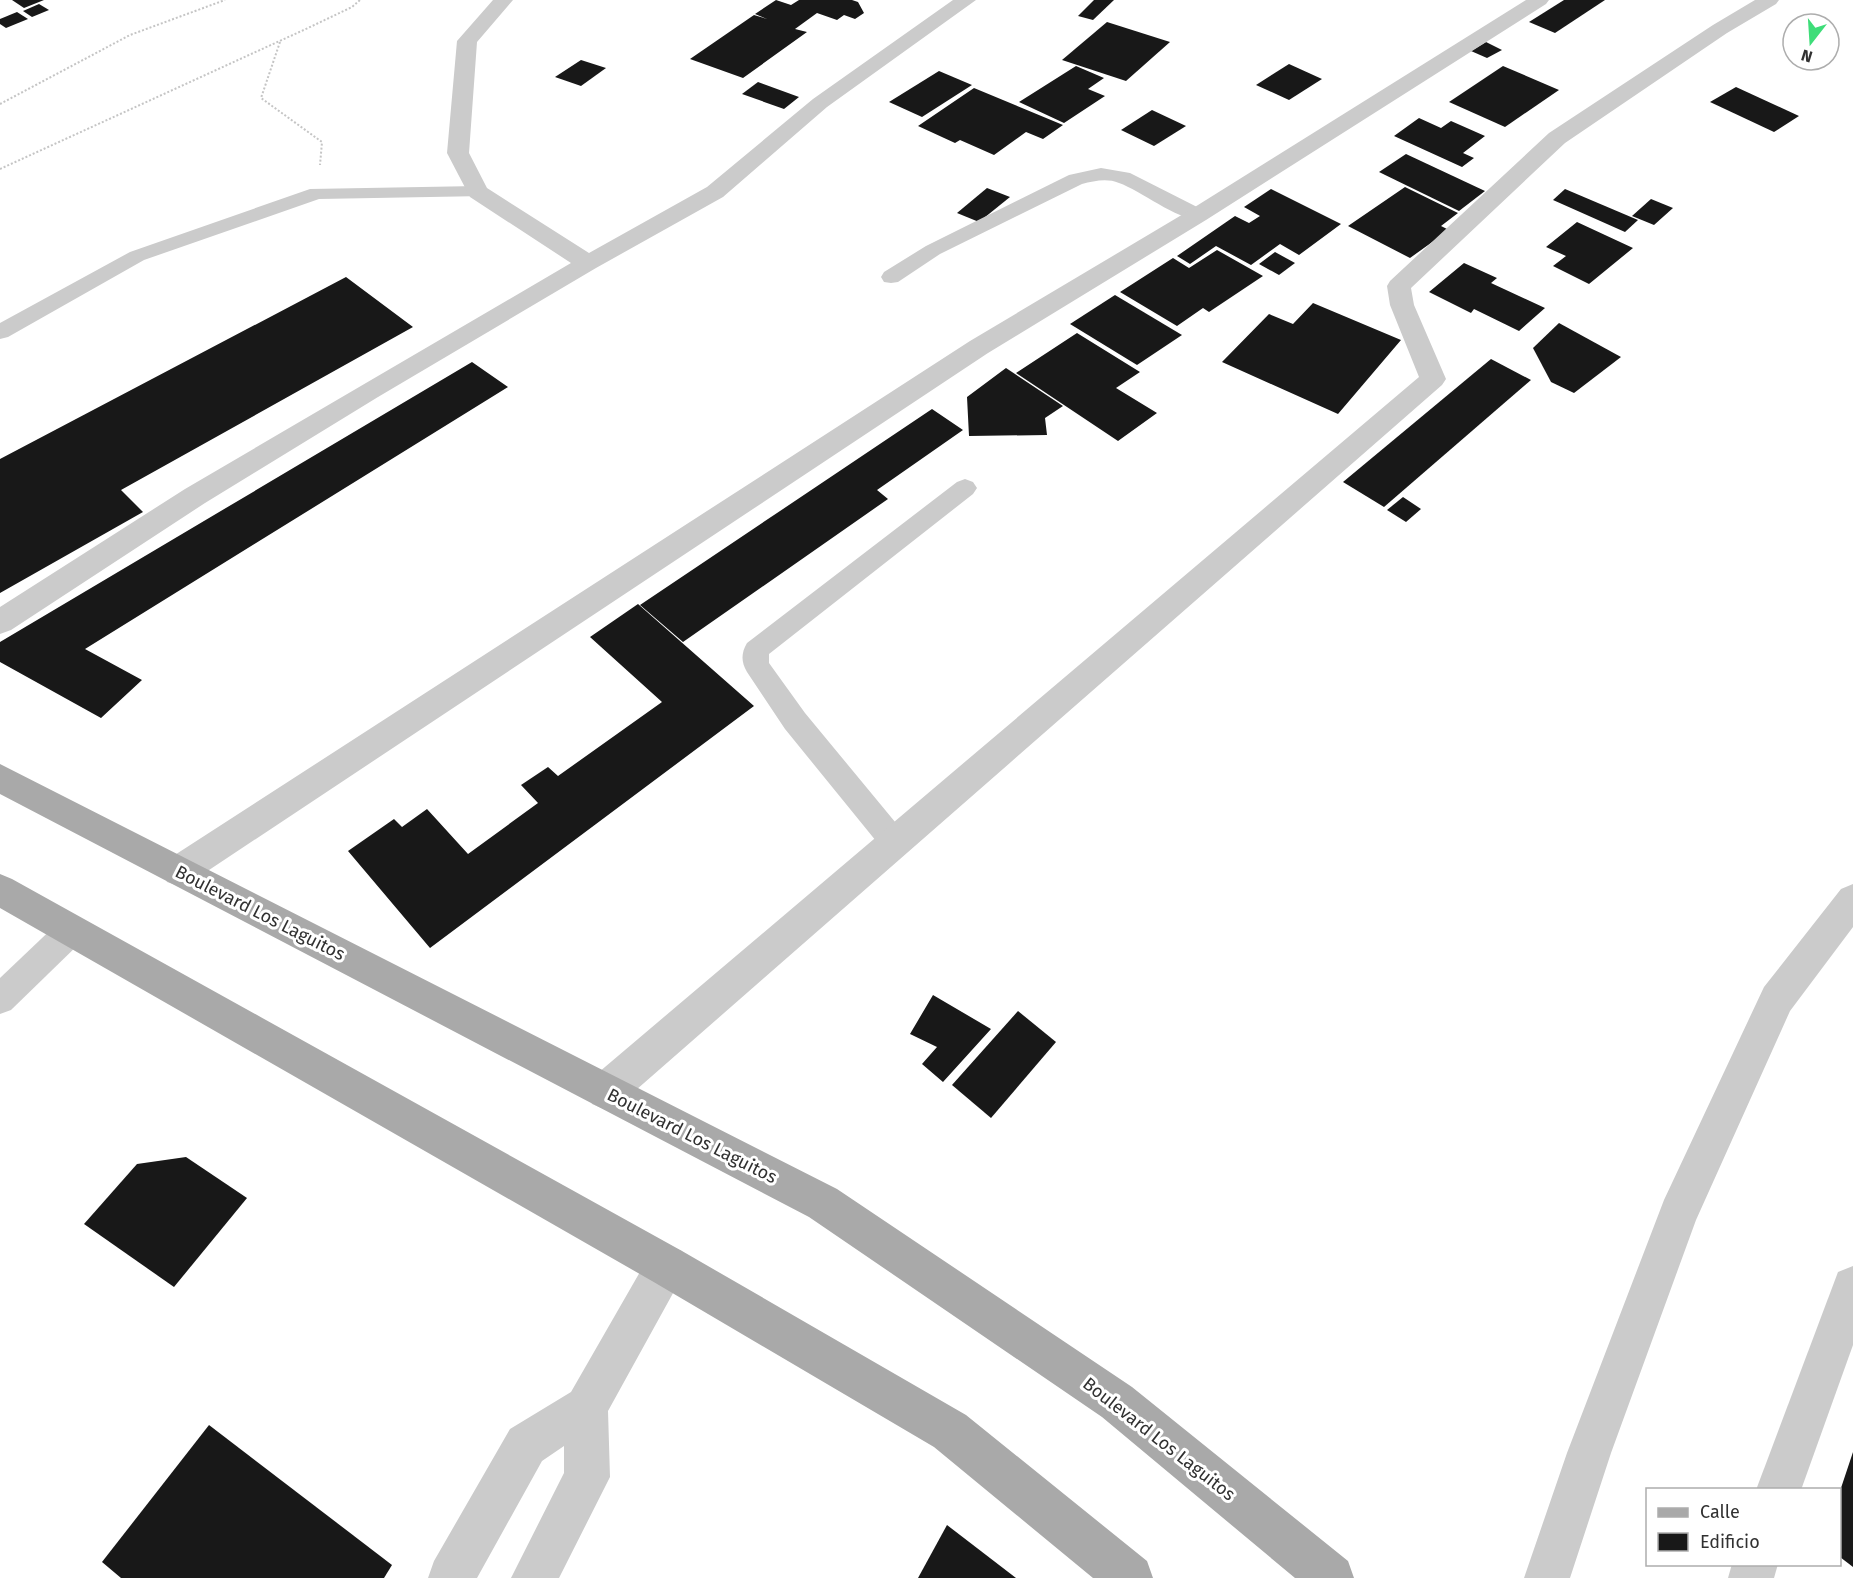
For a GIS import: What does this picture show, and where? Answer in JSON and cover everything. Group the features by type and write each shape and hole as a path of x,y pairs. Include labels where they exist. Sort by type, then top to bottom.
{"main road":[{"name":"Boulevard Los Laguitos","path":"0,778 823,1203 1117,1402 1331,1578"},
{"path":"0,890 668,1266 951,1431 1130,1578"}],"street":[{"path":"503,0 467,41 458,153 478,192 588,263"},
{"path":"0,622 195,496 588,263 715,192 820,103 966,0"},
{"path":"179,872 969,354 1198,215 1539,0"},
{"path":"606,1091 1433,379 1402,305 1399,286 1557,138 1720,29 1769,0"},
{"path":"1547,1578 1589,1453 1678,1215 1777,999 1853,900"},
{"path":"451,1578 526,1445 586,1407 668,1266"},
{"path":"1779,1488 1853,1287"},
{"path":"534,1578 587,1477 586,1407"}],"lane":[{"path":"891,277 933,250 1076,179 1101,174 1124,177 1198,215"},
{"path":"0,332 137,256 317,193 478,192"},
{"path":"895,843 795,721 756,665 756,650 965,488"},
{"path":"0,999 72,930"}],"path":[{"path":"0,104 130,34 225,0"},
{"path":"0,169 280,41 352,7 360,0"},
{"path":"280,41 261,98 322,142 317,193"}],"building":[{"path":"12,0 44,0 24,8"},
{"path":"776,0 791,5 799,0 852,0 858,2 864,13 855,19 844,15 837,20 817,13 795,29 807,32 743,78 690,59 754,15 767,19 755,14"},
{"path":"1094,0 1114,0 1093,20 1078,16"},
{"path":"1564,0 1605,0 1555,33 1529,22"},
{"path":"39,4 49,10 32,17 23,11"},
{"path":"17,12 28,19 6,28 0,24 0,19"},
{"path":"1107,22 1170,42 1126,81 1062,60"},
{"path":"1486,42 1502,50 1487,58 1471,51"},
{"path":"581,60 606,68 581,86 555,77"},
{"path":"1289,64 1322,79 1289,100 1256,85"},
{"path":"1076,66 1104,78 1088,89 1105,96 1064,123 1019,102"},
{"path":"1503,66 1559,90 1505,127 1449,102"},
{"path":"939,71 972,85 922,117 889,102"},
{"path":"758,82 799,97 784,109 742,94"},
{"path":"1736,87 1799,116 1774,132 1710,102"},
{"path":"974,88 1063,125 1043,139 1026,132 994,155 960,140 955,143 918,126"},
{"path":"1152,110 1186,126 1154,146 1121,130"},
{"path":"1419,118 1441,128 1451,121 1485,136 1463,153 1474,158 1462,167 1394,136"},
{"path":"1406,154 1485,191 1459,211 1379,172"},
{"path":"1405,187 1458,213 1441,226 1449,230 1410,258 1348,226"},
{"path":"987,188 1010,197 979,222 957,213"},
{"path":"1271,189 1341,224 1299,255 1280,244 1251,265 1216,246 1190,264 1177,256 1235,216 1249,223 1260,216 1244,207"},
{"path":"1565,189 1638,220 1625,232 1553,200"},
{"path":"1651,199 1673,208 1654,225 1632,216"},
{"path":"1577,222 1633,248 1589,284 1553,266 1566,256 1546,247"},
{"path":"1217,250 1263,276 1209,312 1203,308 1177,326 1120,292 1173,258 1189,268"},
{"path":"1275,252 1295,263 1279,275 1259,264"},
{"path":"1464,263 1497,278 1491,283 1545,308 1519,331 1474,309 1471,313 1429,292"},
{"path":"346,277 413,327 121,490 143,512 0,593 0,459"},
{"path":"1115,295 1182,335 1137,365 1070,324"},
{"path":"1313,303 1401,340 1338,414 1222,362 1269,314 1293,324"},
{"path":"1559,323 1621,357 1574,393 1551,382 1533,348"},
{"path":"1077,333 1140,372 1116,388 1157,413 1118,441 1016,373"},
{"path":"1491,359 1531,380 1384,507 1343,482"},
{"path":"472,362 508,387 85,649 142,680 101,718 0,662 0,642"},
{"path":"1006,368 1063,406 1045,418 1047,435 969,436 967,397"},
{"path":"932,409 963,430 877,490 888,499 683,642 640,605"},
{"path":"1403,497 1421,509 1406,522 1387,510"},
{"path":"638,604 754,706 430,948 348,851 394,819 402,827 427,809 468,854 538,803 521,785 548,767 558,776 662,702 590,637"},
{"path":"933,995 991,1029 943,1082 922,1064 937,1047 910,1034"},
{"path":"1018,1011 1056,1042 991,1118 952,1085"},
{"path":"186,1157 247,1198 174,1287 84,1224 137,1164"},
{"path":"209,1425 392,1565 384,1578 121,1578 102,1562"},
{"path":"1853,1452 1853,1567 1841,1558 1841,1488"},
{"path":"947,1525 1016,1578 918,1578"}]}
